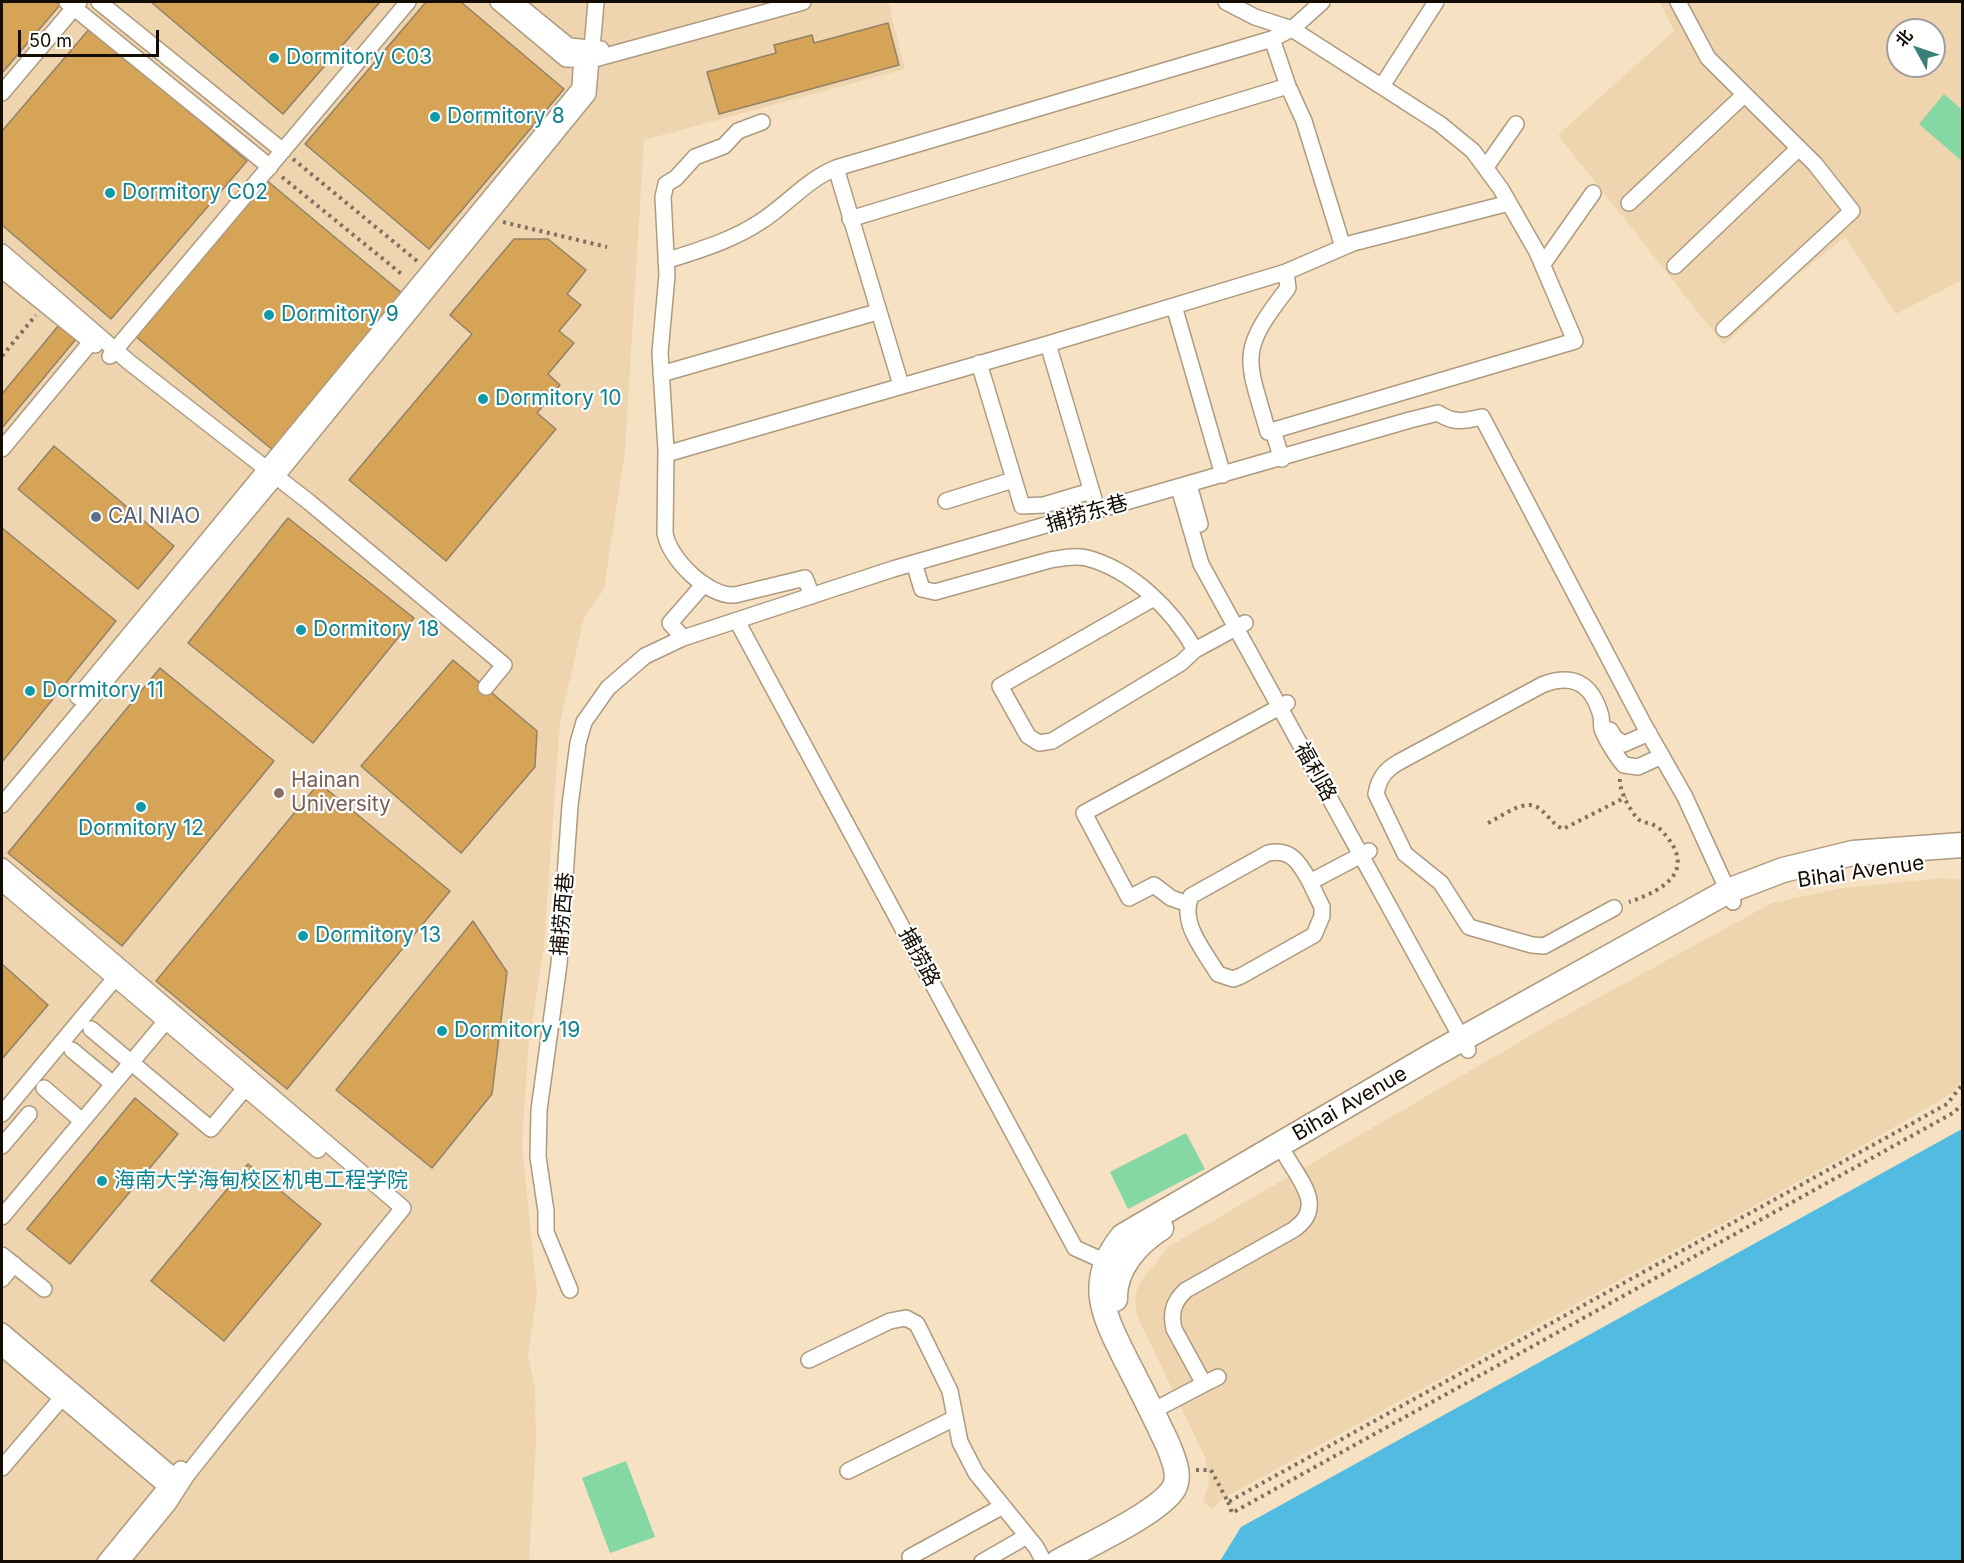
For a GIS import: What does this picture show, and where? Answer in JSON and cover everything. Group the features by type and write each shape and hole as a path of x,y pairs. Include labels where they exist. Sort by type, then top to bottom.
{"main road":[{"name":"Bihai Avenue","path":"1058,1562 1152,1509 1169,1496 1177,1478 1169,1449 1105,1313 1101,1292 1114,1265 1123,1236 1731,896 1783,870 1853,853 1962,845"},
{"name":"Bihai Avenue","path":"1731,896 1830,872 1928,862 1962,862"},
{"name":"Bihai Avenue","path":"1114,1265 1158,1230 1286,1156 1469,1042"},
{"name":"Bihai Avenue","path":"1114,1265 1118,1316 1162,1406 1189,1470"},
{"path":"1083,1562 1176,1509 1190,1489 1189,1470"}],"street":[{"path":"99,2 283,151"},
{"path":"113,353 408,2"},
{"path":"498,2 566,59 587,53 619,51 803,2"},
{"path":"515,2 569,46 587,53"},
{"path":"434,275 486,219 588,94 587,2"},
{"path":"2,805 434,275 580,88 596,2"},
{"path":"666,261 740,233 778,210 819,175 836,168 1272,39 1292,29 1322,2"},
{"path":"1382,86 1436,2"},
{"path":"1678,2 1708,58 1799,148 1826,177 1852,212 1724,329"},
{"path":"72,3 270,167"},
{"path":"2,79 72,3"},
{"path":"2,93 72,3"},
{"path":"1231,3 1292,29 1464,142 1486,167 1509,203 1543,264 1575,341 1268,432 1249,369 1250,352 1263,322 1288,288 1286,272"},
{"path":"1272,39 1288,86 1304,121 1343,247"},
{"path":"850,219 1288,86"},
{"path":"1629,203 1744,95"},
{"path":"762,122 738,131 724,146 695,157 676,178 666,184 663,197 666,261 661,374 666,454 664,533 667,546 674,556 704,584 724,596 805,578 812,596"},
{"path":"1486,167 1516,124"},
{"path":"1675,266 1799,148"},
{"path":"836,168 877,312 901,385"},
{"path":"1543,264 1593,193"},
{"path":"666,454 1048,344 1286,272 1343,247 1509,203"},
{"path":"2,252 90,336"},
{"path":"2,270 44,306 113,353 270,476 502,668 486,687"},
{"path":"1174,306 1223,475"},
{"path":"661,374 877,312"},
{"path":"2,435 90,336"},
{"path":"2,449 90,336"},
{"path":"1048,344 1097,511"},
{"path":"979,363 1022,506 1044,505 1091,491"},
{"name":"捕捞东巷","path":"737,621 914,563 1438,413 1449,420 1461,422 1482,417 1649,733"},
{"path":"1273,431 1282,459"},
{"path":"2,790 270,476"},
{"path":"946,501 1013,480"},
{"name":"福利路","path":"1184,486 1201,564 1240,625 1469,1042"},
{"path":"914,563 922,589 935,592 1050,560 1068,556 1085,557 1123,575 1154,598 1178,623 1195,650"},
{"path":"683,638 670,623 704,584"},
{"path":"1154,598 1000,686 1028,736 1039,743 1052,741 1181,663 1195,650 1240,625"},
{"name":"捕捞西巷","path":"570,1290 546,1232 546,1211 538,1157 539,1110 559,964 570,805 578,743 584,722 608,688 645,656 683,638 737,621"},
{"name":"捕捞路","path":"737,621 1075,1248 1114,1265"},
{"path":"1614,908 1544,946 1532,945 1469,927 1441,883 1406,854 1376,794 1378,783 1391,767 1554,680 1566,677 1578,681 1593,697 1601,717 1615,738 1624,744 1649,733 1701,828 1731,896"},
{"path":"1188,904 1172,898 1154,885 1129,898 1084,813 1284,704"},
{"path":"1601,717 1602,729 1626,766 1638,767 1662,756"},
{"path":"1278,851 1293,856 1310,882 1322,907 1322,916 1314,935 1233,979 1218,974 1191,928 1187,913 1191,897 1268,853 1278,851"},
{"path":"1310,882 1365,853"},
{"path":"2,866 115,971"},
{"path":"2,883 115,971 395,1210 174,1485 105,1562"},
{"path":"2,1100 115,971"},
{"path":"2,1114 115,971"},
{"path":"2,1217 170,1017"},
{"path":"91,1029 211,1129 248,1084"},
{"path":"72,1050 113,1084"},
{"path":"44,1089 82,1121"},
{"path":"2,1146 29,1114"},
{"path":"1204,1384 1174,1329 1172,1319 1174,1307 1178,1297 1186,1290 1303,1224 1311,1204 1308,1193 1286,1156"},
{"path":"2,1255 44,1289"},
{"path":"2,1279 14,1264"},
{"path":"809,1360 886,1322 902,1318 910,1319 917,1324 950,1391 960,1442 976,1473 1027,1536 1044,1562"},
{"path":"2,1331 65,1393 174,1485"},
{"path":"2,1348 65,1393"},
{"path":"1162,1406 1218,1377"},
{"path":"2,1467 65,1393"},
{"path":"848,1472 955,1418"},
{"path":"121,1562 174,1485"},
{"path":"913,1562 910,1557 1003,1506"},
{"path":"982,1562 1027,1536"}],"path":[{"path":"283,151 434,275"},
{"path":"270,167 421,291"},
{"path":"486,219 607,247"},
{"path":"2,356 44,306"},
{"path":"1614,908 1664,888 1677,868 1676,855 1661,829 1650,822 1638,819 1626,797 1619,782 1626,766"},
{"path":"1488,823 1518,808 1531,806 1537,807 1563,828 1626,797"},
{"path":"1226,1498 1228,1502 1937,1110 1947,1104 1962,1085"},
{"path":"1189,1470 1211,1470 1232,1513 1953,1113 1962,1105"}],"shaded area":[{"name":"Hainan University","path":"2,2 888,2 905,69 644,140 625,451 604,589 584,618 560,722 544,946 528,1050 522,1145 537,1293 528,1356 535,1387 536,1444 529,1561 2,1562"},
{"path":"1660,2 1962,2 1962,280 1896,314 1845,237 1794,278 1724,345 1558,135 1674,31"},
{"path":"1942,878 1962,880 1962,1081 1951,1094 1841,1158 1222,1499 1212,1509 1203,1502 1209,1483 1205,1457 1138,1318 1135,1305 1136,1292 1141,1281 1168,1247 1552,1023 1772,903 1843,888"}],"green space":[{"path":"1944,94 1962,110 1962,161 1919,124"},
{"path":"1186,1133 1205,1169 1128,1209 1110,1172"},
{"path":"626,1461 655,1537 610,1553 582,1478"}],"water":[{"path":"1962,1129 1962,1561 1220,1561 1241,1527"}],"building":[{"path":"2,2 56,2 60,5 2,73"},
{"name":"Dormitory C03","path":"151,2 380,2 283,114"},
{"name":"Dormitory 8","path":"426,2 461,2 564,89 429,249 305,144"},
{"path":"888,23 899,65 719,114 707,72 776,53 774,45 812,35 814,43"},
{"name":"Dormitory C02","path":"91,27 247,161 111,319 2,225 2,131"},
{"name":"Dormitory 9","path":"265,179 403,294 274,451 135,336"},
{"name":"Dormitory 10","path":"514,239 548,239 586,270 567,294 581,305 559,331 574,343 548,374 560,385 537,413 556,429 446,561 349,480 472,334 450,315"},
{"path":"59,325 76,339 2,428 2,394"},
{"name":"CAI NIAO","path":"54,446 174,546 138,589 18,489"},
{"name":"Dormitory 18","path":"288,518 414,618 313,743 188,643"},
{"name":"Dormitory 11","path":"2,528 116,621 2,762"},
{"name":"Dormitory 18","path":"453,660 537,731 535,767 461,853 361,766"},
{"name":"Dormitory 12","path":"160,668 274,761 122,946 8,853"},
{"name":"Dormitory 13","path":"319,783 450,891 287,1089 156,981"},
{"name":"Dormitory 19","path":"473,921 507,972 492,1094 432,1168 336,1090"},
{"path":"2,964 48,1005 2,1059"},
{"name":"海南大学海甸校区机电工程学院","path":"135,1098 178,1134 70,1264 27,1229"},
{"path":"248,1164 321,1224 224,1341 151,1281"}],"place":[{"name":"Dormitory C03","path":"274,58"},
{"name":"Dormitory 8","path":"435,117"},
{"name":"Dormitory C02","path":"110,193"},
{"name":"Dormitory 9","path":"269,315"},
{"name":"Dormitory 10","path":"483,399"},
{"name":"CAI NIAO","path":"96,517"},
{"name":"Dormitory 18","path":"301,630"},
{"name":"Dormitory 11","path":"30,691"},
{"name":"Hainan University","path":"279,793"},
{"name":"Dormitory 12","path":"141,807"},
{"name":"Dormitory 13","path":"303,936"},
{"name":"Dormitory 19","path":"442,1031"},
{"name":"海南大学海甸校区机电工程学院","path":"102,1181"}]}
